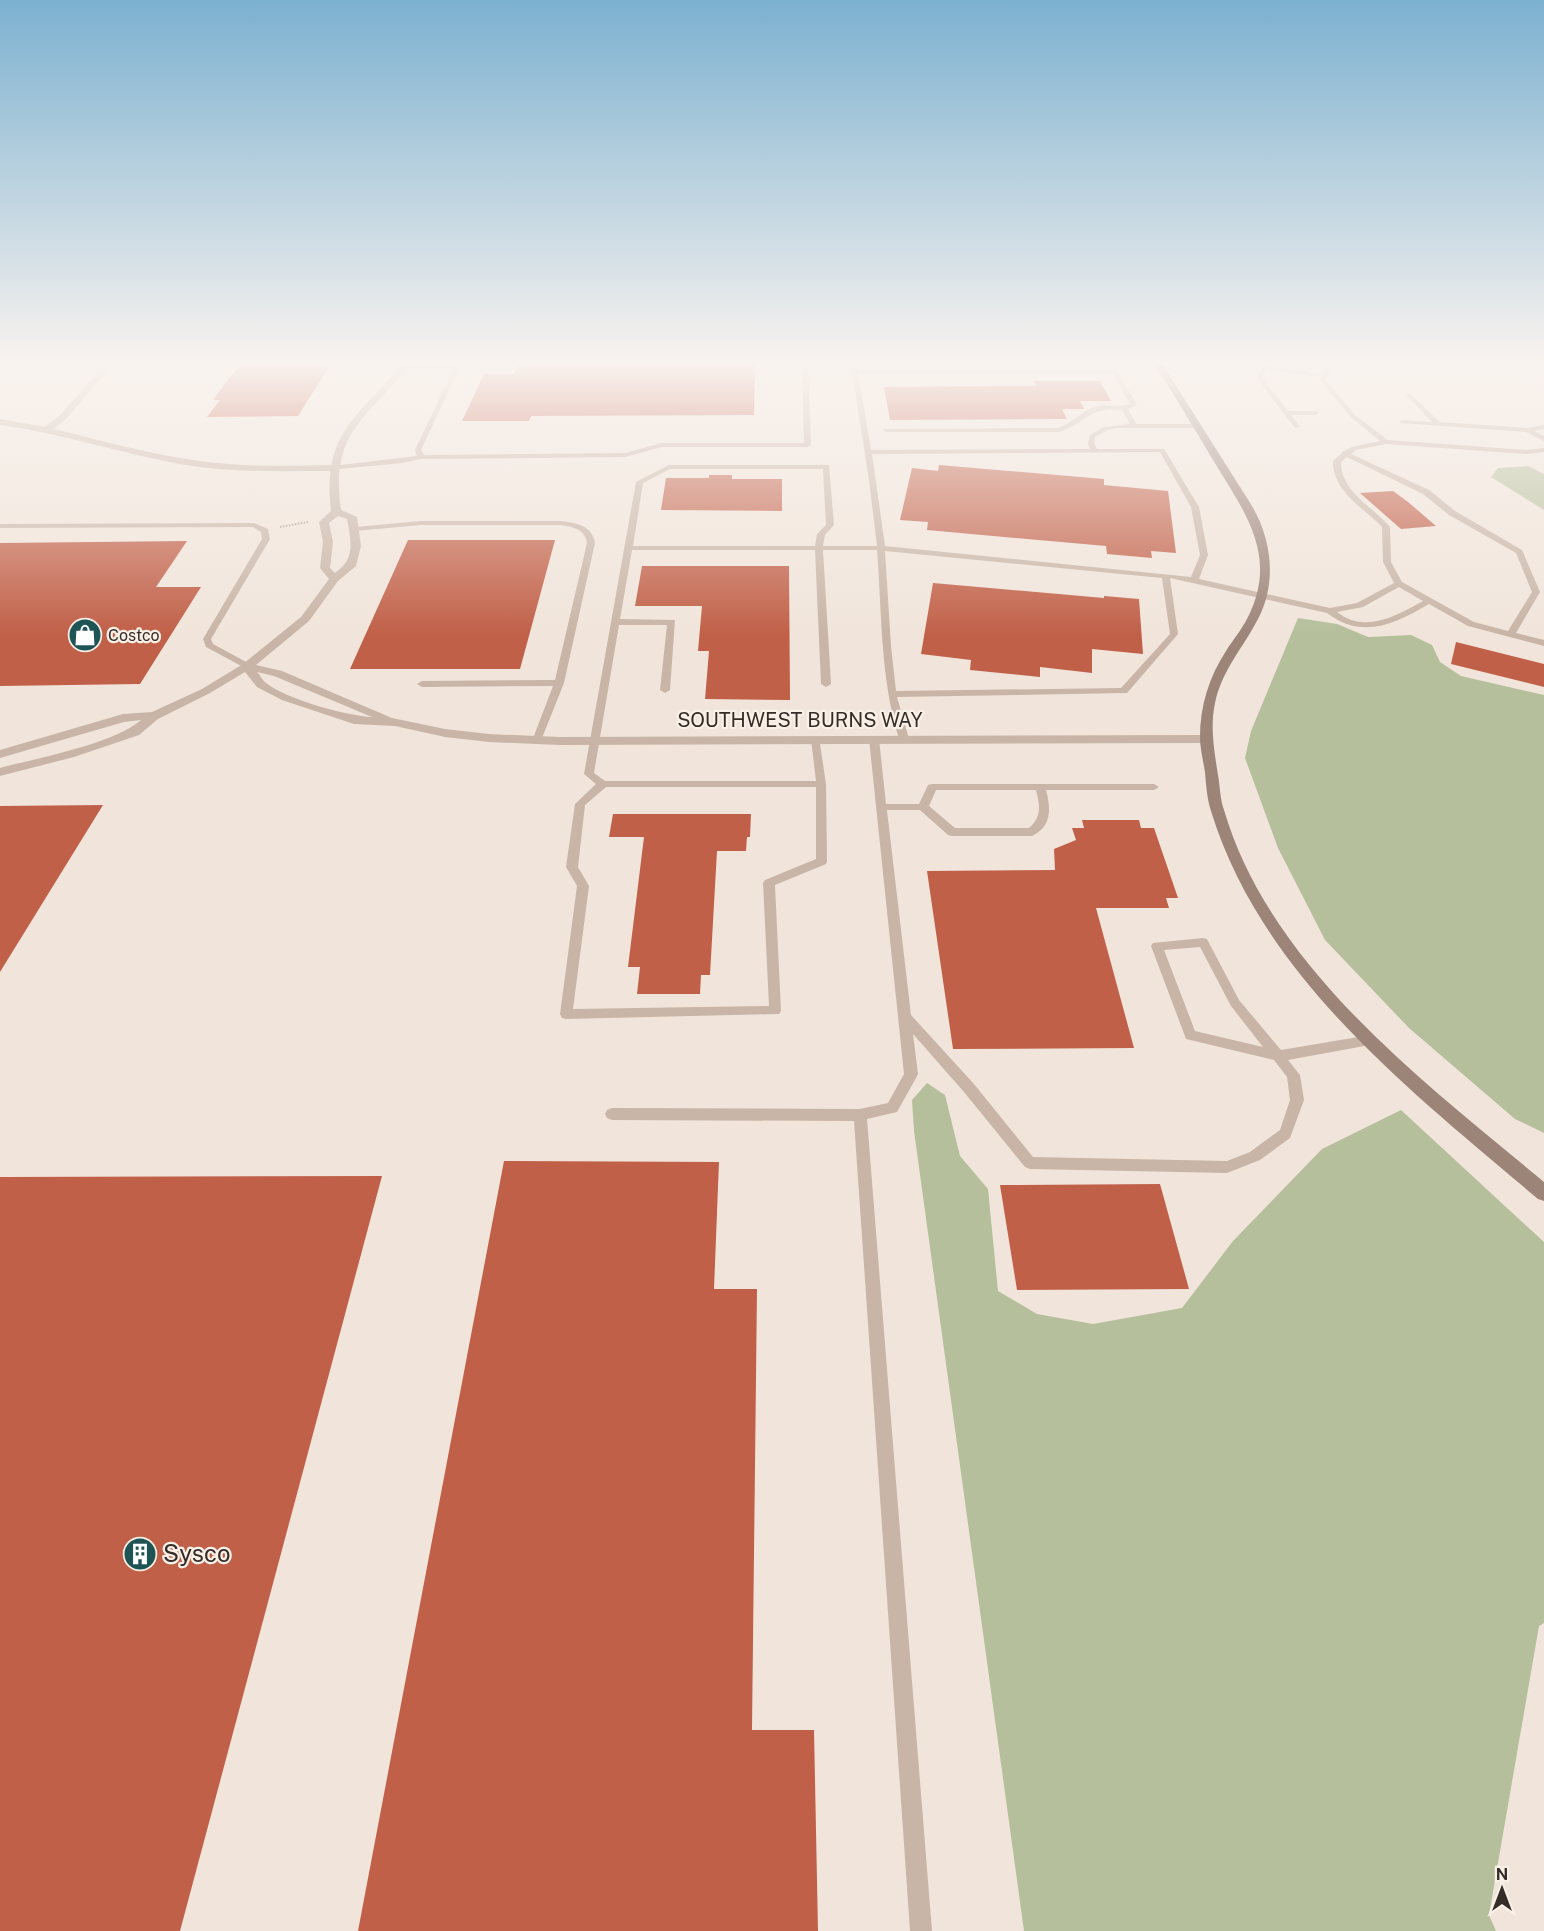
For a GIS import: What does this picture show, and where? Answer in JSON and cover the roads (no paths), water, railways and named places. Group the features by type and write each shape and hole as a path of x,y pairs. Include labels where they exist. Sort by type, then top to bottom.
{"main road":[{"path":"1214,455 1259,530 1265,565 1260,597 1254,616 1212,686 1206,739 1208,764 1222,827 1250,889 1276,931 1298,960 1370,1040 1412,1082 1544,1193"}],"street":[{"path":"163,455 207,465 332,468"},
{"path":"336,512 332,494 332,468 337,455"},
{"path":"0,772 100,745 135,732 154,716 206,691 247,666 305,620 334,579 351,566 356,546 352,517 336,512"},
{"path":"334,579 325,568 328,542 324,522 336,512"},
{"name":"SOUTHWEST BURNS WAY","path":"247,666 261,685 286,698 354,720 395,722 445,733 537,741 1206,739"},
{"name":"SOUTHWEST BURNS WAY","path":"247,666 278,673 395,722"},
{"path":"0,754 123,718 154,716"}],"lane":[{"path":"332,468 422,457 613,455"},
{"path":"867,455 881,548 894,712 904,739"},
{"path":"1165,455 1196,507 1204,555 1194,580"},
{"path":"1342,455 1337,461 1335,470 1339,480 1386,527 1387,562 1399,584 1472,624 1544,643"},
{"path":"1348,455 1426,492 1452,513 1519,552 1539,597 1511,634"},
{"path":"821,784 603,784 589,774 640,482 669,467 826,467 830,525 821,534 819,548 826,684"},
{"path":"355,529 421,523 561,523 586,531 591,537 591,543 559,683 537,741"},
{"path":"0,526 254,525 265,531 266,539 207,639 209,645 247,666"},
{"path":"629,548 881,548 1166,576 1194,580 1260,597 1330,611 1360,605 1399,584"},
{"path":"892,694 1124,692 1174,634 1166,576"},
{"path":"1330,611 1337,618 1353,624 1381,624 1393,621 1430,600"},
{"path":"615,622 672,622 665,690"},
{"path":"422,684 559,683"},
{"path":"612,1114 860,1115 892,1108 911,1074 874,739"},
{"path":"603,784 580,804 572,867 584,886 566,1014 775,1011 769,883 822,861 821,784 816,740"},
{"path":"922,807 932,787 1154,787"},
{"path":"882,807 922,807 952,832 1032,832 1042,823 1046,813 1040,787"},
{"path":"906,1018 1030,1163 1227,1167 1255,1156 1285,1134 1297,1100 1293,1075 1278,1056 1235,1003 1203,942 1157,946 1191,1035 1278,1056 1370,1040"},
{"path":"860,1115 921,1931"}],"place":[{"name":"Costco","path":"85,635"},
{"name":"Sysco","path":"140,1554"}]}
